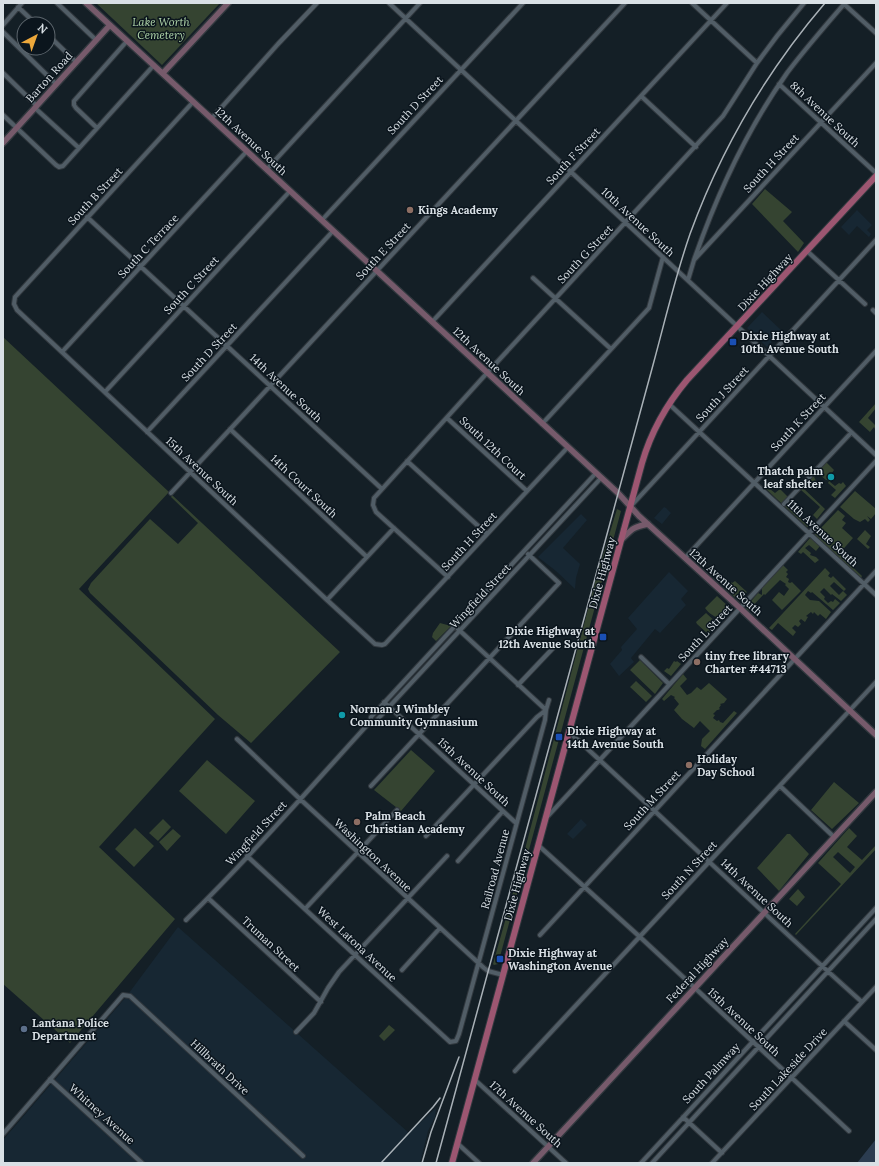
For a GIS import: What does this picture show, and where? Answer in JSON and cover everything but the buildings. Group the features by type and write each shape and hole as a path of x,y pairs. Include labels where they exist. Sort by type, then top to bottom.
{"main road":[{"name":"Dixie Highway","path":"452,1163 650,440 668,404 687,380 876,175"}],"street":[{"path":"3,25 22,3"},
{"path":"57,3 96,40"},
{"name":"12th Avenue South","path":"86,3 618,493 684,558 876,735"},
{"path":"163,73 228,3"},
{"path":"212,118 317,3"},
{"name":"10th Avenue South","path":"389,3 876,454"},
{"path":"267,169 420,3"},
{"name":"South D Street","path":"322,220 523,3"},
{"name":"South E Street","path":"171,493 625,3"},
{"path":"692,3 757,64"},
{"name":"South F Street","path":"432,322 727,3"},
{"name":"South G Street","path":"382,489 723,116 777,36 804,3"},
{"path":"694,260 713,207 750,131 779,84 805,50 845,4 876,33"},
{"path":"18,7 28,16"},
{"name":"Barton Road","path":"3,143 110,25"},
{"path":"3,32 56,84"},
{"path":"97,128 76,108 74,101 127,41"},
{"path":"56,43 76,62"},
{"name":"South H Street","path":"688,280 694,260 876,63"},
{"path":"3,115 56,165 59,167 63,166 154,65"},
{"path":"3,73 79,148"},
{"name":"8th Avenue South","path":"779,84 876,175"},
{"path":"641,96 696,147"},
{"name":"South B Street","path":"14,304 15,297 193,102"},
{"name":"South C Terrace","path":"62,352 247,151"},
{"name":"South C Street","path":"105,392 290,191"},
{"name":"14th Avenue South","path":"87,217 382,489"},
{"name":"South D Street","path":"147,432 333,231"},
{"name":"South J Street","path":"631,507 876,240"},
{"path":"807,251 865,304"},
{"path":"542,424 649,308 663,257"},
{"path":"533,278 611,349"},
{"name":"15th Avenue South","path":"14,304 17,310 327,600 375,644 382,645"},
{"name":"South K Street","path":"684,558 876,351"},
{"name":"11th Avenue South","path":"668,404 876,595"},
{"name":"South 12th Court","path":"447,418 527,491"},
{"name":"14th Court South","path":"230,429 367,557"},
{"path":"784,504 849,435"},
{"name":"South H Street","path":"382,645 388,641 568,448"},
{"path":"407,461 487,534"},
{"name":"South L Street","path":"546,817 876,461"},
{"name":"Wingfield Street","path":"186,920 300,799 370,722 371,717 384,702 596,473"},
{"name":"Wingfield Street","path":"370,722 375,722 601,478"},
{"path":"382,489 374,498 373,505 376,512 448,577"},
{"path":"622,539 637,526 648,524"},
{"path":"327,600 394,528"},
{"path":"371,786 559,583 524,551"},
{"path":"506,570 512,575"},
{"name":"South M Street","path":"540,935 876,571"},
{"path":"426,836 537,717 546,710 454,626"},
{"path":"518,685 555,646"},
{"path":"642,657 669,684"},
{"name":"South N Street","path":"516,1071 876,682"},
{"name":"Railroad Avenue","path":"456,1041 545,720 549,700"},
{"name":"15th Avenue South","path":"384,702 516,823"},
{"name":"14th Avenue South","path":"569,732 862,1002"},
{"name":"Washington Avenue","path":"237,738 300,799 478,963 488,971 503,975"},
{"path":"780,786 834,837"},
{"name":"Federal Highway","path":"533,1163 876,792"},
{"path":"305,909 397,810"},
{"path":"458,861 503,811"},
{"name":"15th Avenue South","path":"538,846 640,937 849,1131"},
{"name":"West Latona Avenue","path":"247,856 450,1042 456,1041"},
{"path":"296,1032 314,1013 334,978 447,856"},
{"name":"Truman Street","path":"208,898 321,1002"},
{"name":"South Palmway","path":"641,1163 876,908"},
{"name":"South Palmway","path":"652,1163 876,919"},
{"path":"402,970 440,928"},
{"name":"South Lakeside Drive","path":"712,1163 876,986"},
{"name":"Hillbrath Drive","path":"50,1079 123,995 130,996 303,1156"},
{"path":"844,1021 876,1050"},
{"path":"3,1134 50,1079"},
{"name":"Whitney Avenue","path":"50,1079 142,1163"},
{"name":"17th Avenue South","path":"474,1079 566,1163"},
{"path":"683,1117 722,1153"},
{"path":"457,1143 479,1163"}],"shaded area":[{"path":"857,210 872,225 867,230 871,234 869,237 857,226 849,235 841,227"},
{"path":"762,312 782,331 767,347 747,328"},
{"path":"664,507 671,513 662,524 654,518"},
{"path":"581,514 587,520 563,548 580,564 575,589 538,557"},
{"path":"669,572 688,591 681,599 686,605 660,633 655,629 631,658 634,662 619,676 610,664 622,650 621,647 637,629 628,618"},
{"path":"581,819 587,825 573,839 567,834"},
{"path":"178,927 409,1133 436,1108 435,1117 428,1131 420,1163 3,1163 3,1140 126,997"},
{"path":"876,1139 876,1163 857,1163"}],"green space":[{"name":"Lake Worth Cemetery","path":"96,3 220,3 162,65"},
{"path":"765,189 792,212 783,221 804,243 798,252 752,204"},
{"path":"3,337 169,492 79,589 215,719 99,847 175,919 70,1043 3,984"},
{"path":"876,403 876,408 868,418 876,426 875,429 874,427 870,432 859,422"},
{"path":"840,443 843,445 826,462 834,470 832,473 835,476 830,482 835,486 843,482 846,486 835,498 831,495 836,490 828,483 829,481 819,474 818,476 816,475 814,477 816,481 814,483 809,479 802,487 825,509 817,519 813,515 820,507 801,490 787,504 810,526 807,527 765,488 768,484 770,486 768,489 769,490 770,489 775,493 780,489 788,497"},
{"path":"855,491 876,509 876,513 871,519 867,516 870,520 868,522 865,519 860,522 854,519 840,507"},
{"path":"172,495 340,652 251,743 218,715 90,593 88,589 91,583 150,519 178,544 198,523 171,497"},
{"path":"617,509 621,511 498,964 494,965 493,964 524,853 597,575"},
{"path":"838,510 845,516 842,520 846,523 842,528 853,538 839,554 862,576 861,578 814,535 816,533 819,535 819,530"},
{"path":"865,530 871,536 866,544 870,547 868,549 857,539"},
{"path":"810,538 812,538 820,546 816,551 809,545 805,548 811,553 810,555 819,560 815,563 803,552 801,554 798,552"},
{"path":"782,564 788,570 786,572 788,574 786,577 789,579 788,582 792,582 801,591 782,610 772,600 779,592 784,596 789,589 785,585 786,584 780,580 748,611 746,609 747,606 758,593 762,595 762,587"},
{"path":"825,568 830,573 828,576 831,578 833,576 846,589 844,591 834,582 830,586 839,595 843,591 847,595 841,601 832,594 831,595 824,588 820,592 828,603 831,601 833,602 835,599 840,603 833,610 812,592 811,593 808,591 805,595 810,600 819,601 831,612 826,619 820,614 818,616 814,612 813,614 811,612 806,616 808,617 805,622 801,619 799,621 801,624 798,627 795,625 792,628 796,632 793,636 778,623 772,630 769,628"},
{"path":"735,581 747,592 739,601 725,588 731,582 732,583"},
{"path":"717,596 729,607 729,612 722,619 712,615 705,608"},
{"path":"706,613 718,624 708,634 696,622"},
{"path":"440,623 451,626 436,641 432,637"},
{"path":"640,660 663,683 655,694 630,670"},
{"path":"674,661 681,664 671,676 664,671 667,668 669,669"},
{"path":"683,674 687,679 680,686 687,695 697,687 701,690 709,683 727,699 724,703 720,704 720,709 713,714 715,715 713,718 717,721 719,720 723,723 734,711 737,713 705,749 701,746 702,739 710,731 700,721 694,728 682,719 674,710 679,704 674,698 675,697 671,695 664,701 662,699"},
{"path":"636,681 652,696 646,702 630,687"},
{"path":"411,750 435,771 401,811 374,790"},
{"path":"207,760 255,801 226,834 179,791"},
{"path":"834,782 859,803 832,829 811,810"},
{"path":"163,819 171,827 158,841 149,833"},
{"path":"135,828 154,846 134,867 115,849"},
{"path":"849,828 857,836 847,847 862,860 876,845 876,849 796,935 795,934 841,884 818,863","holes":["838,852 855,867 850,873 833,857"]},
{"path":"173,829 181,836 167,851 159,842"},
{"path":"787,834 790,834 809,854 779,891 757,868"},
{"path":"798,889 805,897 797,906 789,899"},
{"path":"389,1025 395,1030 384,1041 379,1036"}],"railway":[{"path":"436,1163 670,299 690,234 702,202 716,172 747,112 783,56 825,3"},
{"path":"422,1163 431,1132 459,1057"},
{"path":"381,1163 440,1098"}],"place":[{"name":"Kings Academy","path":"410,210"},
{"name":"Dixie Highway at 10th Avenue South","path":"733,342"},
{"name":"Thatch palm leaf shelter","path":"831,477"},
{"name":"Dixie Highway at 12th Avenue South","path":"603,637"},
{"name":"tiny free library Charter #44713","path":"697,662"},
{"name":"Norman J Wimbley Community Gymnasium","path":"342,715"},
{"name":"Dixie Highway at 14th Avenue South","path":"559,737"},
{"name":"Holiday Day School","path":"689,765"},
{"name":"Palm Beach Christian Academy","path":"357,822"},
{"name":"Dixie Highway at Washington Avenue","path":"500,959"},
{"name":"Lantana Police Department","path":"24,1029"}]}
